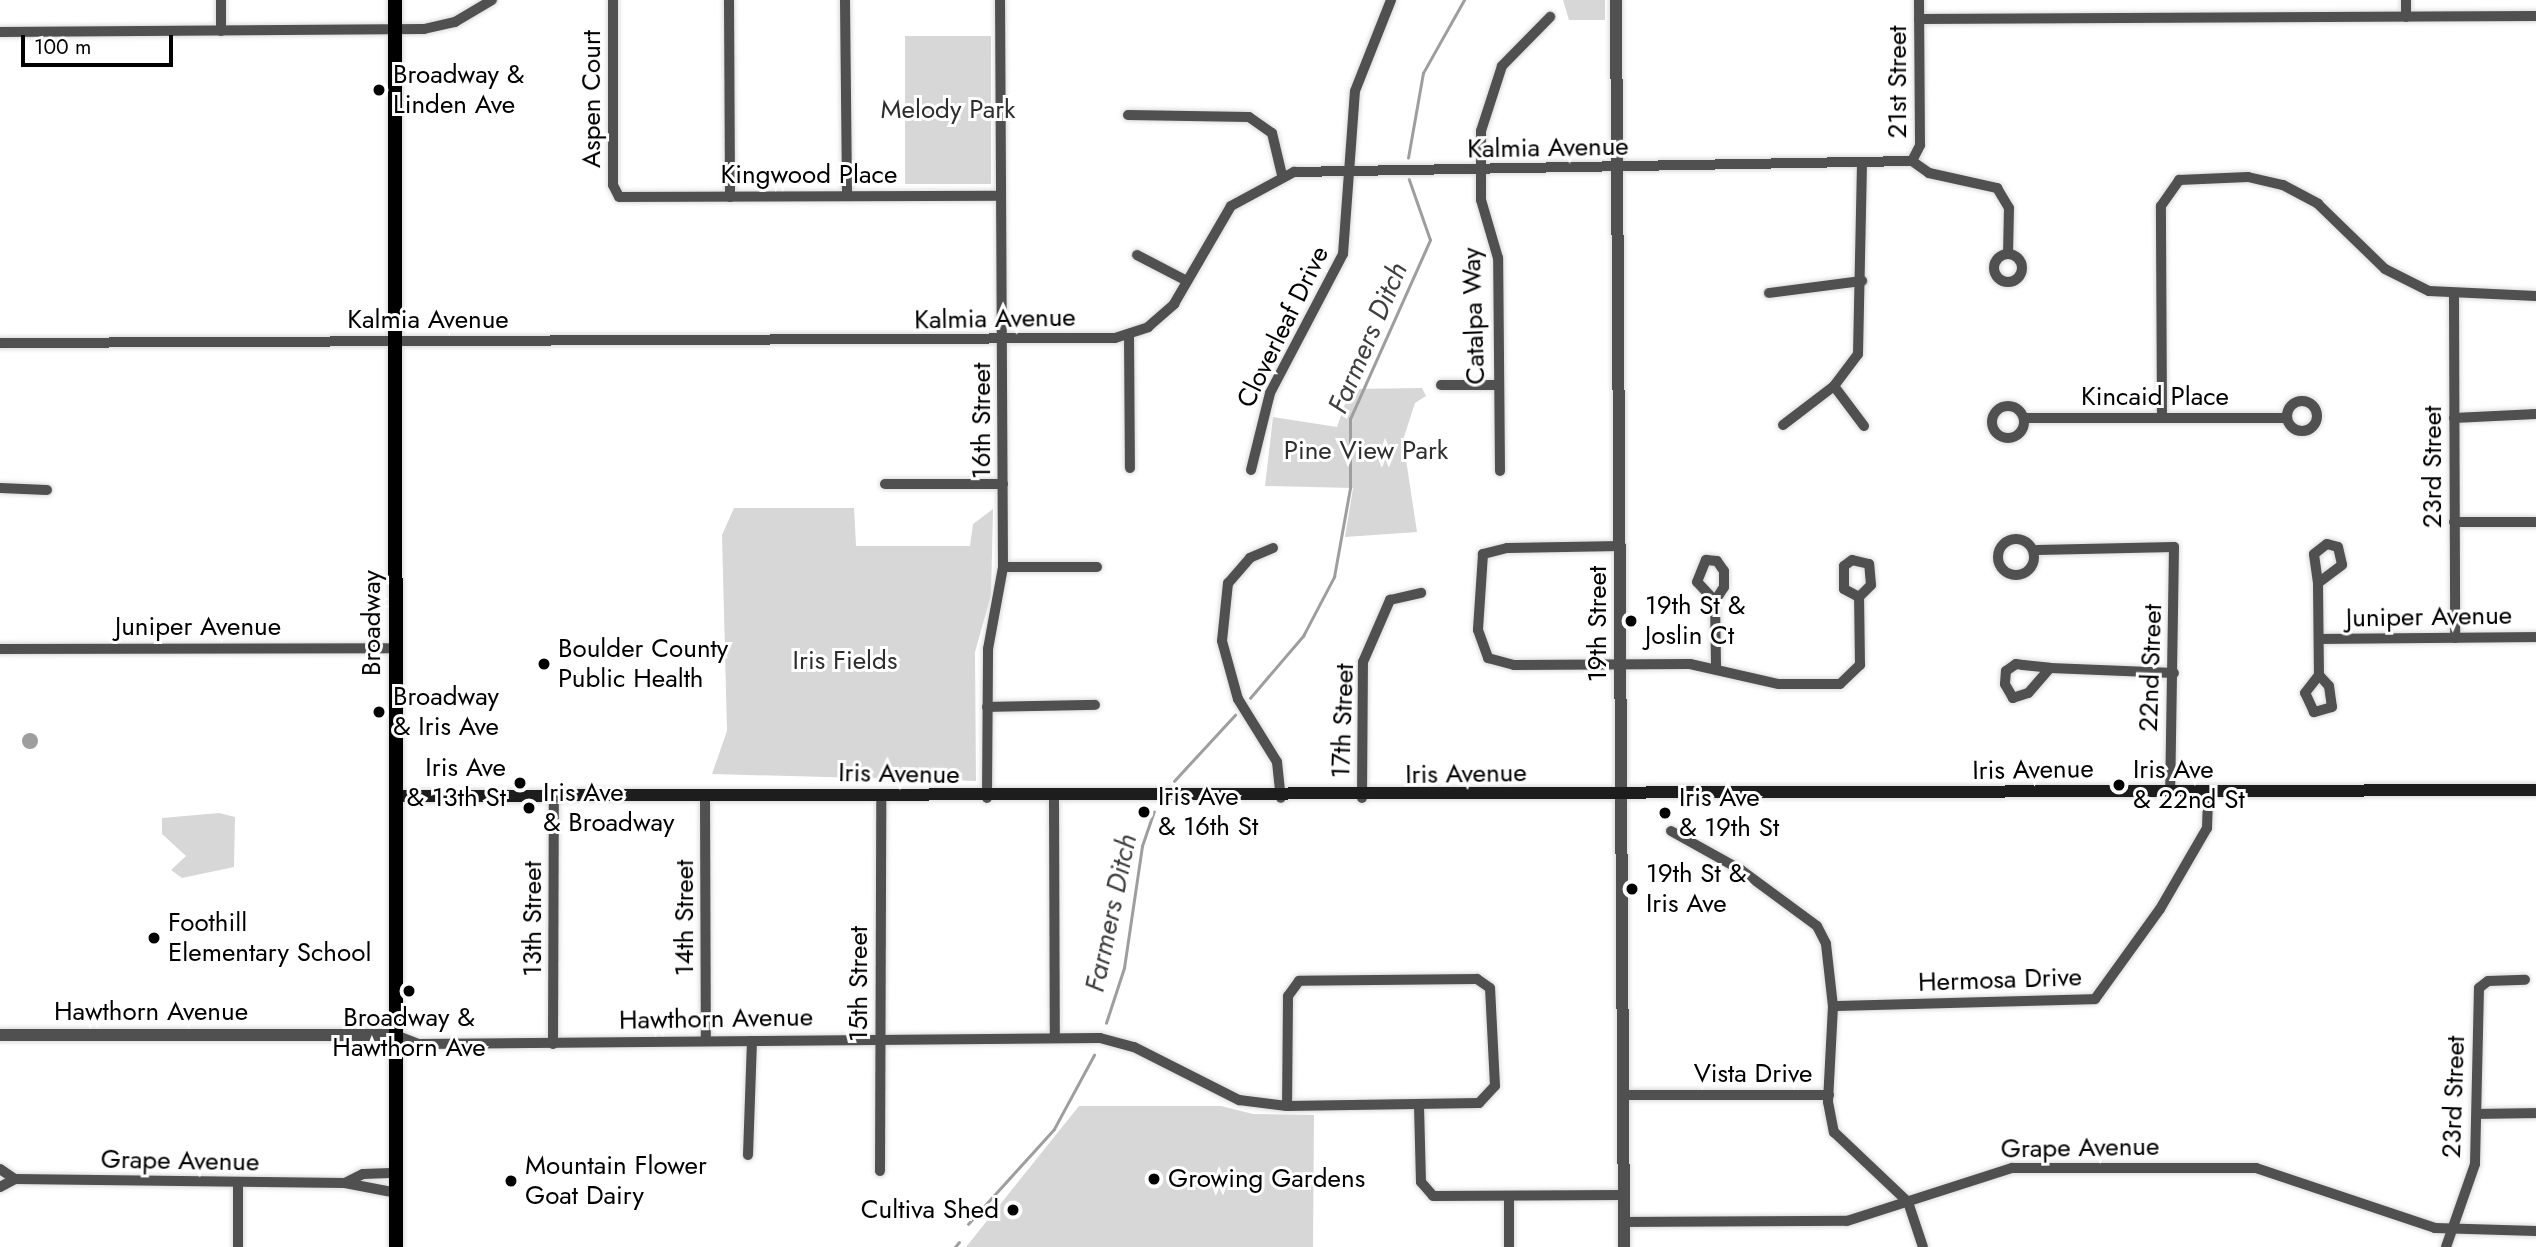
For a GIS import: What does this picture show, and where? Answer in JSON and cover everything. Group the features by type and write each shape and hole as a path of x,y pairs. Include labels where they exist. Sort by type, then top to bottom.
{"main road":[{"name":"Broadway","path":"395,0 396,1247"},
{"name":"Iris Avenue","path":"396,796 705,795 1054,799 2536,790"}],"street":[{"path":"221,0 221,31"},
{"path":"0,32 221,31 445,25 492,0"},
{"name":"Aspen Court","path":"613,0 613,185 619,197"},
{"path":"729,0 730,197"},
{"path":"845,0 847,196"},
{"name":"16th Street","path":"988,798 988,649 1003,568 999,0"},
{"name":"19th Street","path":"1616,0 1624,1247"},
{"name":"21st Street","path":"1912,162 1920,145 1919,0"},
{"path":"2406,0 2406,17"},
{"name":"Cloverleaf Drive","path":"1251,470 1270,393 1343,254 1355,91 1386,1"},
{"path":"1919,19 2536,16"},
{"name":"Catalpa Way","path":"1500,471 1498,258 1483,215 1480,131 1492,87 1516,48 1550,17"},
{"path":"1128,115 1249,117 1272,133 1282,175"},
{"path":"1912,162 1929,173 1997,188 2009,208 2008,254"},
{"name":"Kalmia Avenue","path":"0,343 396,339 1003,339 1129,335 1162,317 1187,281 1231,206 1282,175 1350,171 1617,169 1912,162"},
{"path":"1783,425 1834,386 1858,354 1862,281 1862,165"},
{"path":"2162,418 2161,206 2168,190 2179,180 2213,176 2283,185 2318,204 2391,273 2454,295 2536,296"},
{"name":"Kingwood Place","path":"619,197 999,196"},
{"path":"1137,255 1187,281"},
{"path":"1769,293 1862,281"},
{"name":"23rd Street","path":"2454,295 2455,638"},
{"path":"1129,335 1130,468"},
{"path":"1441,385 1498,385"},
{"path":"1834,386 1864,426"},
{"path":"2454,418 2536,414"},
{"name":"Kincaid Place","path":"2024,418 2287,418"},
{"path":"885,484 1003,484"},
{"path":"0,488 47,491"},
{"path":"2454,522 2536,522"},
{"path":"1621,546 1507,548 1483,554 1478,575 1478,630 1488,658 1514,665 1621,660 1716,667 1800,686 1848,680 1860,665 1859,597"},
{"name":"22nd Street","path":"2037,550 2174,547 2170,791"},
{"path":"1273,548 1250,558 1228,583 1222,641 1238,699 1278,762 1281,798"},
{"path":"1003,568 1097,567"},
{"path":"2318,583 2322,639 2319,675"},
{"name":"17th Street","path":"1362,798 1363,662 1390,600 1421,593"},
{"path":"1715,601 1716,667"},
{"name":"Juniper Avenue","path":"2322,639 2536,637"},
{"name":"Juniper Avenue","path":"0,649 396,648"},
{"path":"2050,668 2024,696 2006,690 2006,671 2012,665 2174,673"},
{"path":"987,707 1096,705"},
{"name":"Hermosa Drive","path":"1833,1006 2095,999 2202,837 2208,791"},
{"name":"14th Street","path":"705,795 706,1041"},
{"name":"13th Street","path":"553,1044 554,796"},
{"name":"15th Street","path":"880,1171 881,796"},
{"path":"1054,799 1055,1038"},
{"name":"Vista Drive","path":"1623,1095 1829,1095 1833,1006 1826,944 1810,916 1671,831"},
{"name":"23rd Street","path":"2446,1247 2454,1232 2475,1164 2479,1114 2480,986 2525,980"},
{"name":"Hawthorn Avenue","path":"0,1035 396,1035 418,1044 1055,1038 1118,1041 1205,1087 1287,1106 1419,1106 1479,1103 1492,1094 1494,998 1485,983 1299,981 1288,996 1287,1106"},
{"path":"748,1155 752,1041"},
{"path":"1829,1095 1842,1145 1908,1202 1923,1247"},
{"path":"1419,1106 1424,1190 1438,1197 1623,1195"},
{"path":"2479,1114 2536,1113"},
{"name":"Grape Avenue","path":"1624,1222 1847,1221 2011,1168 2256,1168 2454,1232 2536,1231"},
{"path":"0,1169 15,1179"},
{"name":"Grape Avenue","path":"345,1183 363,1174 397,1173"},
{"name":"Grape Avenue","path":"0,1187 15,1179 345,1183 397,1193"},
{"path":"238,1183 238,1247"},
{"path":"1509,1197 1509,1247"}],"green space":[{"path":"1563,0 1605,0 1605,20 1569,20"},
{"name":"Melody Park","path":"905,36 991,36 991,184 905,184"},
{"name":"Pine View Park","path":"1422,388 1426,396 1415,403 1403,440 1417,532 1345,537 1353,488 1265,486 1273,417 1337,427 1350,389"},
{"name":"Iris Fields","path":"734,508 854,508 856,546 970,546 973,524 993,509 991,595 975,652 976,781 712,774 727,731 722,535"},
{"path":"219,813 235,817 234,867 182,878 171,870 186,856 162,834 162,818"},
{"path":"1079,1106 1221,1106 1253,1114 1314,1115 1313,1247 966,1247"}],"shaded area":[{"path":"30,733 36,735 36,747 30,749 24,747 22,741 24,735"}],"waterway":[{"name":"Farmers Ditch","path":"1408,158 1423,73 1464,0"},
{"name":"Farmers Ditch","path":"1250,698 1303,636 1334,577 1350,488 1350,419 1430,240 1409,180"},
{"name":"Farmers Ditch","path":"1174,781 1235,715"},
{"name":"Farmers Ditch","path":"1106,1023 1124,968 1142,846 1154,812"},
{"name":"Farmers Ditch","path":"968,1224 1054,1129 1094,1055"},
{"name":"Farmers Ditch","path":"955,1247 959,1242"}],"place":[{"name":"Broadway & Linden Ave","path":"379,90"},
{"name":"19th St & Joslin Ct","path":"1631,621"},
{"name":"Boulder County Public Health","path":"544,664"},
{"name":"Broadway & Iris Ave","path":"379,712"},
{"name":"Iris Ave & 13th St","path":"520,783"},
{"name":"Iris Ave & 22nd St","path":"2119,785"},
{"name":"Iris Ave & Broadway","path":"529,808"},
{"name":"Iris Ave & 16th St","path":"1144,812"},
{"name":"Iris Ave & 19th St","path":"1665,813"},
{"name":"19th St & Iris Ave","path":"1632,889"},
{"name":"Foothill Elementary School","path":"154,938"},
{"name":"Broadway & Hawthorn Ave","path":"409,991"},
{"name":"Growing Gardens","path":"1154,1179"},
{"name":"Mountain Flower Goat Dairy","path":"511,1181"},
{"name":"Cultiva Shed","path":"1013,1210"}]}
